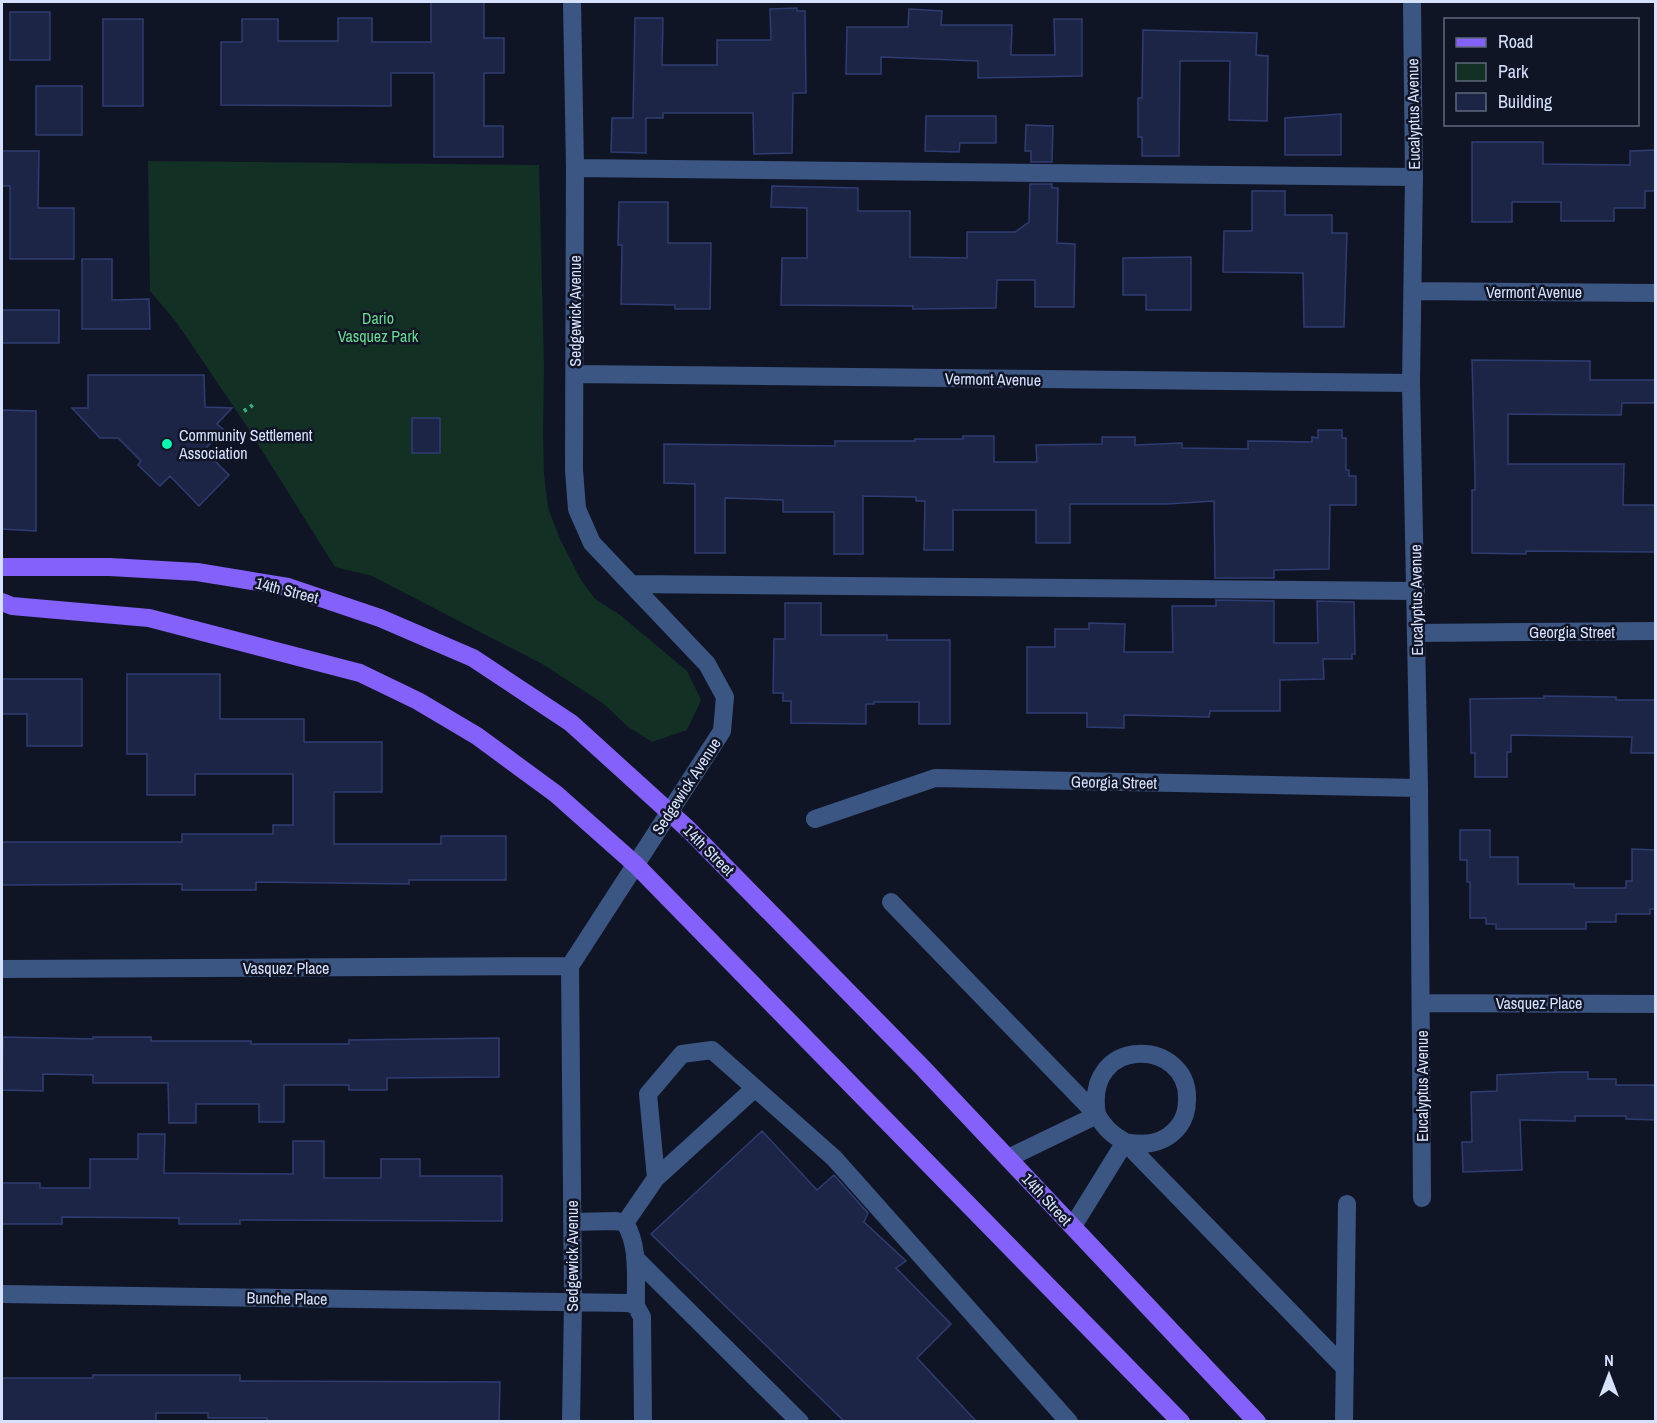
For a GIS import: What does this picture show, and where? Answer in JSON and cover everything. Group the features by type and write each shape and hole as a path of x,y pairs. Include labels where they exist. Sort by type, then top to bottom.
{"main road":[{"name":"14th Street","path":"2,567 110,567 197,572 288,587 380,618 478,660 571,723 669,810 921,1066 1257,1422"},
{"path":"2,602 12,606 149,618 360,673 418,701 477,736 556,794 636,865 1181,1422"}],"street":[{"name":"Sedgewick Avenue","path":"571,1422 573,1302 570,966 722,731 725,697 707,664 592,543 577,509 574,470 573,2"},
{"name":"Eucalyptus Avenue","path":"1412,2 1414,177 1411,383 1422,1003 1422,1198"},
{"path":"575,168 1414,177"},
{"name":"Vermont Avenue","path":"1413,291 1656,293"},
{"name":"Vermont Avenue","path":"575,374 1411,383"},
{"path":"631,584 1416,591"},
{"name":"Georgia Street","path":"1416,633 1656,631"},
{"name":"Georgia Street","path":"815,819 935,778 1419,788"},
{"path":"891,902 1097,1114 1109,1131 1125,1142 1345,1368"},
{"name":"Vasquez Place","path":"2,969 570,966"},
{"name":"Vasquez Place","path":"1422,1003 1656,1004"},
{"path":"656,1179 648,1094 682,1054 712,1050 834,1158 1070,1422"},
{"path":"1097,1114 1095,1099 1097,1084 1105,1070 1116,1060 1131,1054 1146,1053 1161,1057 1174,1066 1183,1079 1187,1094 1187,1109 1180,1124 1170,1135 1156,1143 1141,1145 1125,1142"},
{"path":"625,1223 656,1179 754,1088"},
{"path":"1008,1158 1097,1114"},
{"path":"1073,1226 1125,1142"},
{"path":"1344,1422 1347,1204"},
{"path":"572,1222 616,1221 625,1223 632,1234 639,1312 643,1422"},
{"path":"635,1258 800,1422"},
{"name":"Bunche Place","path":"2,1294 629,1303 639,1312"}],"path":[{"path":"244,411 253,405"}],"green space":[{"name":"Dario Vasquez Park","path":"148,161 539,165 544,475 548,508 560,539 581,580 595,599 620,615 687,671 701,700 687,730 652,742 627,726 604,704 544,665 372,576 335,567 246,425 177,323 150,291"}],"building":[{"path":"431,2 484,2 484,38 504,38 504,73 484,73 484,126 503,126 503,157 434,157 434,73 391,73 391,106 221,105 221,42 242,42 242,19 278,19 278,41 338,41 338,18 372,18 372,42 431,42"},
{"path":"797,8 797,11 805,11 806,93 793,93 792,153 754,154 753,113 663,113 663,118 646,118 646,153 611,152 612,118 633,118 635,18 663,18 662,65 717,65 717,40 771,40 770,9"},
{"path":"909,9 942,11 941,25 1012,25 1011,55 1055,55 1054,19 1082,19 1082,76 978,78 978,61 881,57 881,74 846,74 847,27 908,27"},
{"path":"10,12 50,12 50,60 10,60"},
{"path":"103,19 143,19 143,106 103,106"},
{"path":"1143,30 1257,33 1256,55 1268,56 1267,121 1229,120 1230,61 1180,61 1179,156 1142,156 1142,137 1138,137 1138,98 1142,98"},
{"path":"36,86 82,86 82,135 36,135"},
{"path":"1341,114 1341,155 1285,155 1285,118"},
{"path":"926,116 996,116 996,143 960,143 959,152 925,151"},
{"path":"1026,125 1053,126 1052,162 1031,162 1031,151 1025,151"},
{"path":"1472,142 1543,142 1543,164 1630,165 1630,151 1656,150 1656,191 1645,191 1645,208 1614,208 1614,221 1561,221 1561,202 1512,202 1512,222 1472,222"},
{"path":"2,151 39,151 38,208 74,208 74,259 10,259 10,186 2,186"},
{"path":"1030,184 1052,184 1052,188 1058,188 1057,243 1075,244 1074,307 1035,307 1035,280 997,280 996,308 913,309 913,306 781,305 782,258 807,258 807,208 771,207 772,186 858,188 858,211 910,211 910,257 967,258 967,232 1015,232 1029,222"},
{"path":"1252,191 1285,191 1285,215 1332,215 1332,233 1347,233 1344,327 1304,327 1303,273 1223,272 1224,231 1252,231"},
{"path":"619,202 668,202 668,243 711,243 710,309 675,309 675,305 621,304 622,245 618,245"},
{"path":"1191,257 1191,310 1146,310 1146,295 1123,295 1123,258"},
{"path":"82,259 112,259 112,300 149,299 150,329 82,329"},
{"path":"2,310 59,310 59,343 2,343"},
{"path":"1472,360 1590,361 1590,380 1656,380 1656,403 1622,403 1621,415 1508,414 1508,464 1624,464 1623,505 1656,505 1656,552 1472,553 1472,490 1475,490 1475,475"},
{"name":"Community Settlement Association","path":"88,375 204,375 205,407 232,408 217,424 224,430 204,450 229,475 199,506 170,476 160,486 138,465 141,461 118,438 100,438 72,408 88,408"},
{"path":"2,410 36,411 36,531 2,529"},
{"path":"412,418 440,418 440,453 412,453"},
{"path":"1318,430 1342,430 1342,438 1346,438 1346,470 1349,470 1349,476 1356,476 1356,505 1330,505 1329,569 1274,570 1274,578 1215,578 1214,501 1167,504 1070,504 1070,543 1036,543 1036,510 953,510 953,550 924,550 925,501 916,501 916,497 863,496 863,554 834,554 834,512 783,512 783,500 725,498 725,553 695,553 695,484 664,483 664,444 835,446 835,441 915,441 915,439 963,439 963,436 994,436 994,462 1037,462 1036,445 1102,444 1102,437 1135,437 1135,445 1182,443 1182,448 1248,449 1248,441 1312,442 1312,437 1318,438"},
{"path":"1216,600 1274,601 1274,643 1318,643 1317,601 1354,602 1355,654 1352,654 1352,659 1323,659 1324,679 1280,680 1280,711 1210,711 1209,717 1124,715 1124,728 1087,727 1087,713 1027,713 1027,647 1055,647 1055,629 1089,629 1089,623 1125,624 1124,652 1173,652 1172,606 1216,606"},
{"path":"785,603 821,603 821,635 887,635 887,640 950,640 950,724 919,724 919,702 866,704 866,724 791,723 791,701 783,701 783,693 773,693 774,639 785,639"},
{"path":"127,674 220,674 220,719 304,719 304,742 382,742 382,792 334,792 334,844 441,844 441,836 506,836 506,880 409,880 409,884 256,882 256,890 182,890 182,884 2,885 2,842 182,842 182,834 273,834 273,825 293,825 293,774 195,774 195,795 147,795 147,754 127,754"},
{"path":"2,679 82,679 82,746 27,746 27,714 2,714"},
{"path":"1544,696 1656,700 1656,753 1631,753 1632,737 1511,735 1511,752 1507,752 1507,777 1475,777 1475,753 1471,753 1470,699 1544,698"},
{"path":"1460,830 1490,830 1490,857 1518,857 1518,884 1574,884 1574,888 1626,888 1626,881 1632,881 1632,849 1656,850 1656,909 1650,909 1650,914 1616,914 1616,922 1586,922 1586,929 1496,929 1496,924 1486,924 1486,918 1470,918 1470,882 1467,882 1467,860 1460,860"},
{"path":"3,1037 93,1039 93,1037 151,1037 151,1041 251,1041 251,1044 349,1044 349,1040 499,1038 499,1077 387,1078 387,1090 349,1090 349,1085 284,1085 284,1122 259,1122 259,1104 196,1104 196,1123 169,1123 168,1083 93,1083 93,1075 43,1074 43,1091 2,1090"},
{"path":"1588,1072 1588,1079 1616,1079 1616,1085 1656,1085 1656,1120 1626,1119 1626,1116 1575,1116 1575,1121 1520,1120 1522,1170 1463,1172 1462,1142 1472,1142 1471,1092 1497,1091 1497,1075"},
{"path":"762,1131 817,1190 834,1175 868,1213 864,1222 906,1261 896,1268 951,1324 917,1358 977,1422 845,1422 651,1234"},
{"path":"138,1134 165,1134 164,1173 293,1174 293,1141 324,1141 324,1178 381,1178 381,1159 420,1159 420,1176 502,1176 502,1221 240,1220 240,1224 179,1224 179,1218 62,1217 62,1224 2,1224 2,1183 40,1183 40,1188 90,1188 90,1159 138,1159"},
{"path":"93,1375 240,1375 240,1381 500,1382 499,1422 267,1422 267,1418 208,1418 208,1413 156,1413 156,1422 2,1422 2,1378 93,1378"}],"place":[{"name":"Community Settlement Association","path":"167,444"}]}
